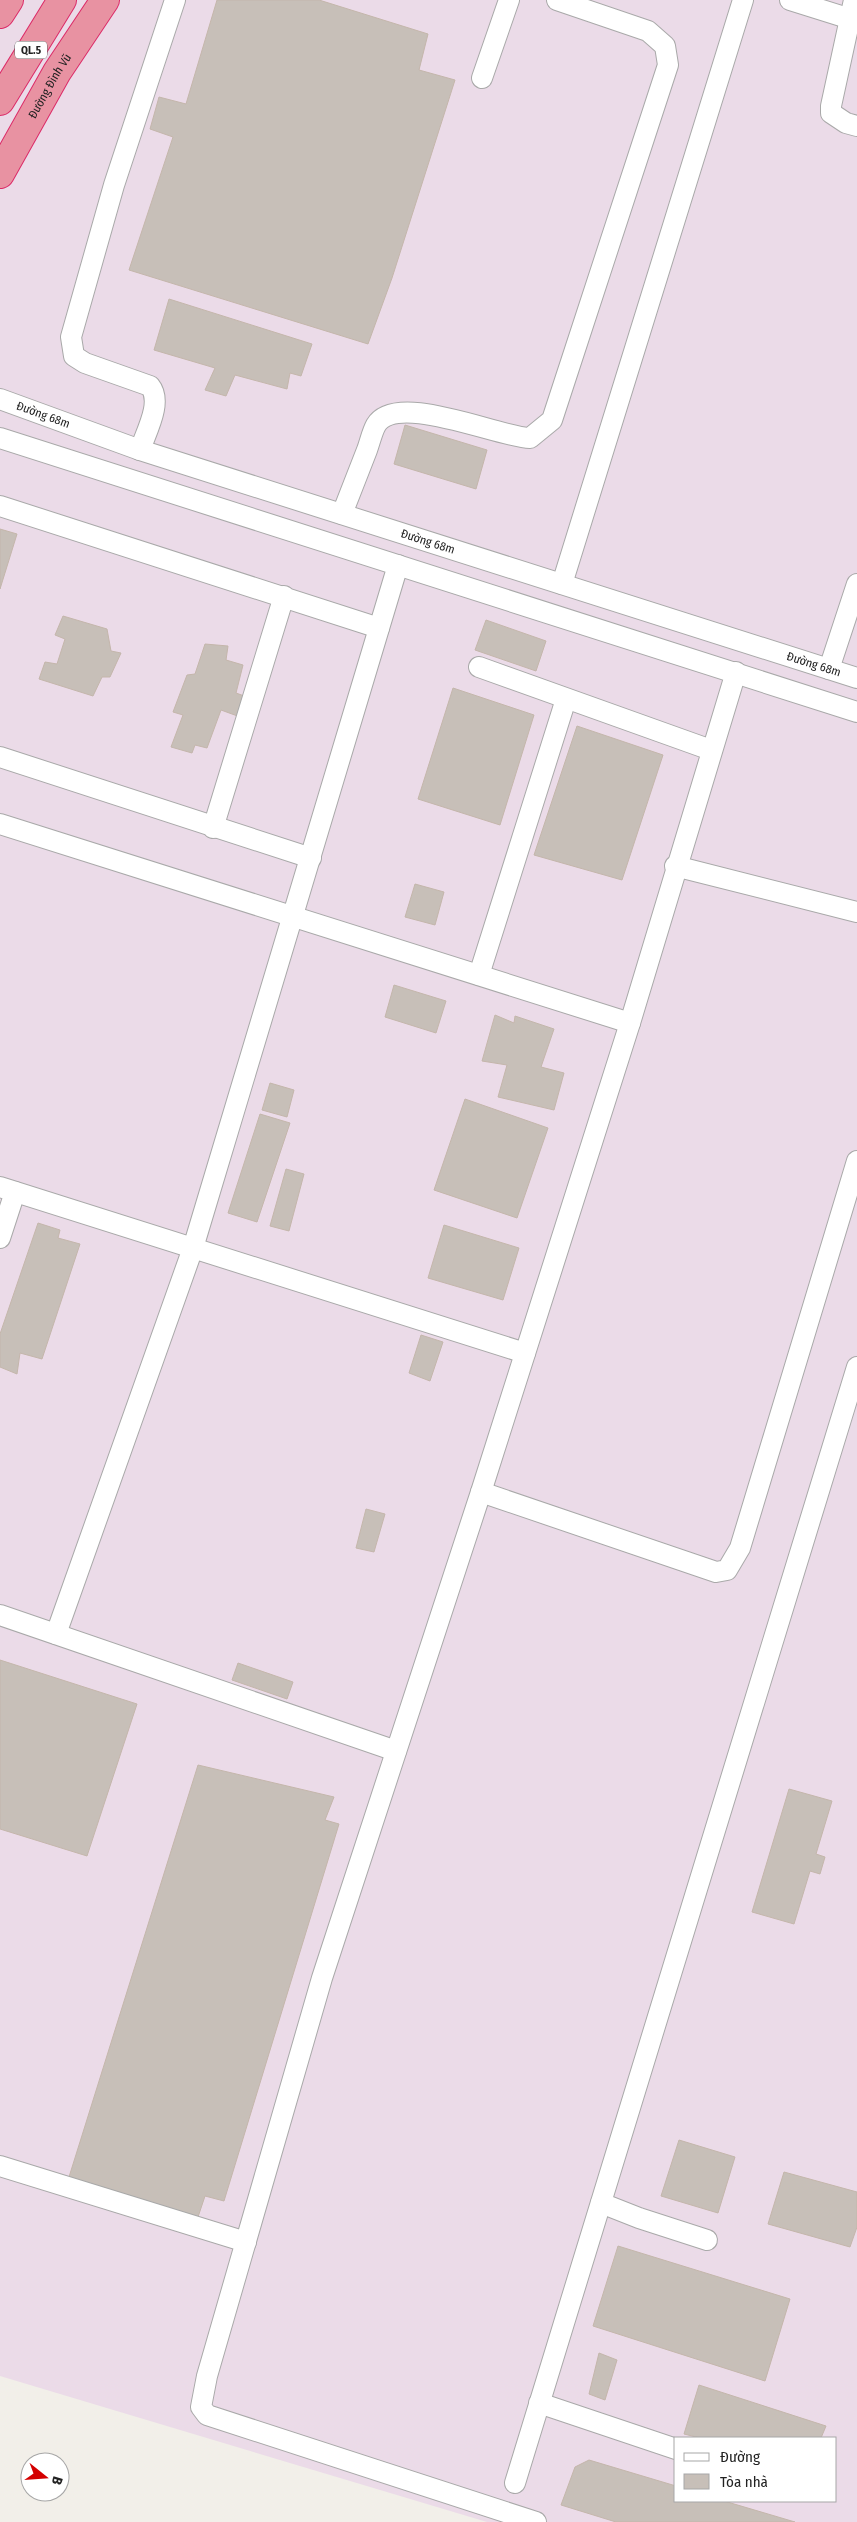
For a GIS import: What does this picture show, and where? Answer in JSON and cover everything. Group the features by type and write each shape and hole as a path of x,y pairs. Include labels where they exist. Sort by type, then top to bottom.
{"highway":[{"path":"0,14 9,0"},
{"name":"QL.5","path":"0,101 62,0"},
{"name":"Đường Đình Vũ","path":"0,174 57,72 105,0"}],"street":[{"path":"140,450 154,408 154,391 150,386 85,363 74,356 71,336 114,185 175,0"},
{"path":"482,78 508,0"},
{"path":"342,514 377,423 392,414 408,412 436,415 515,438 530,438 552,420 668,65 665,46 659,38 648,31 557,0"},
{"path":"562,584 743,0"},
{"path":"790,0 853,13 830,106 832,114 838,119 857,126"},
{"name":"Đường 68m","path":"0,399 140,450 857,678"},
{"path":"0,438 857,712"},
{"path":"0,506 380,628"},
{"path":"56,1634 193,1248 398,565"},
{"path":"829,669 857,584"},
{"path":"213,828 284,596"},
{"path":"479,667 712,750"},
{"path":"536,2522 207,2415 201,2407 207,2376 322,1978 482,1492 630,1023 736,672"},
{"path":"479,975 566,699"},
{"path":"0,758 311,858"},
{"path":"0,824 630,1023"},
{"path":"676,866 857,912"},
{"path":"482,1492 716,1572 727,1570 740,1548 857,1161"},
{"path":"0,1238 7,1190 525,1354"},
{"path":"515,2483 857,1367"},
{"path":"0,1615 396,1751"},
{"path":"0,2166 246,2242"},
{"path":"601,2203 639,2218 707,2240"},
{"path":"539,2403 674,2448"}],"shaded area":[{"path":"0,0 857,0 857,2522 487,2522 0,2376"}],"building":[{"path":"217,0 319,0 428,34 419,70 455,80 392,278 368,344 129,270 173,137 150,129 159,97 186,104"},
{"path":"169,299 312,344 301,376 290,373 287,389 235,375 226,396 205,390 215,368 154,350"},
{"path":"405,425 487,450 476,489 394,464"},
{"path":"0,529 17,534 0,589"},
{"path":"63,616 107,629 111,651 121,653 110,677 102,677 93,696 39,679 45,662 57,664 65,639 55,635"},
{"path":"486,620 546,641 536,671 475,650"},
{"path":"205,644 228,646 226,660 243,665 236,693 247,697 243,718 221,710 207,748 195,745 192,753 171,747 183,715 173,712 187,675 195,674"},
{"path":"453,688 534,715 500,825 418,799"},
{"path":"577,726 663,755 622,880 534,855"},
{"path":"415,884 444,892 435,925 405,917"},
{"path":"394,985 446,1001 436,1033 385,1017"},
{"path":"495,1015 514,1023 515,1016 554,1029 541,1067 564,1073 554,1110 498,1097 507,1065 482,1061"},
{"path":"270,1083 294,1090 287,1117 262,1110"},
{"path":"465,1099 548,1128 517,1218 434,1190"},
{"path":"260,1114 290,1123 257,1222 228,1213"},
{"path":"286,1169 304,1174 289,1231 270,1226"},
{"path":"38,1223 60,1230 58,1238 80,1244 42,1359 20,1353 17,1374 0,1367 0,1334"},
{"path":"444,1225 519,1248 503,1300 428,1278"},
{"path":"421,1335 443,1342 430,1381 409,1373"},
{"path":"366,1509 385,1514 374,1552 356,1548"},
{"path":"0,1660 137,1704 87,1856 0,1829"},
{"path":"238,1663 293,1682 287,1699 232,1680"},
{"path":"198,1765 334,1797 325,1820 339,1824 224,2201 205,2196 198,2217 69,2177"},
{"path":"789,1789 832,1801 816,1854 825,1857 820,1874 810,1871 794,1924 752,1912"},
{"path":"679,2140 735,2157 718,2213 661,2196"},
{"path":"784,2172 857,2192 857,2227 850,2247 768,2224"},
{"path":"618,2246 790,2299 765,2381 593,2326"},
{"path":"599,2353 617,2360 605,2400 589,2394"},
{"path":"699,2385 826,2426 821,2437 696,2437 684,2434"},
{"path":"589,2460 674,2485 674,2502 727,2502 795,2522 616,2522 561,2505 575,2467"}]}
